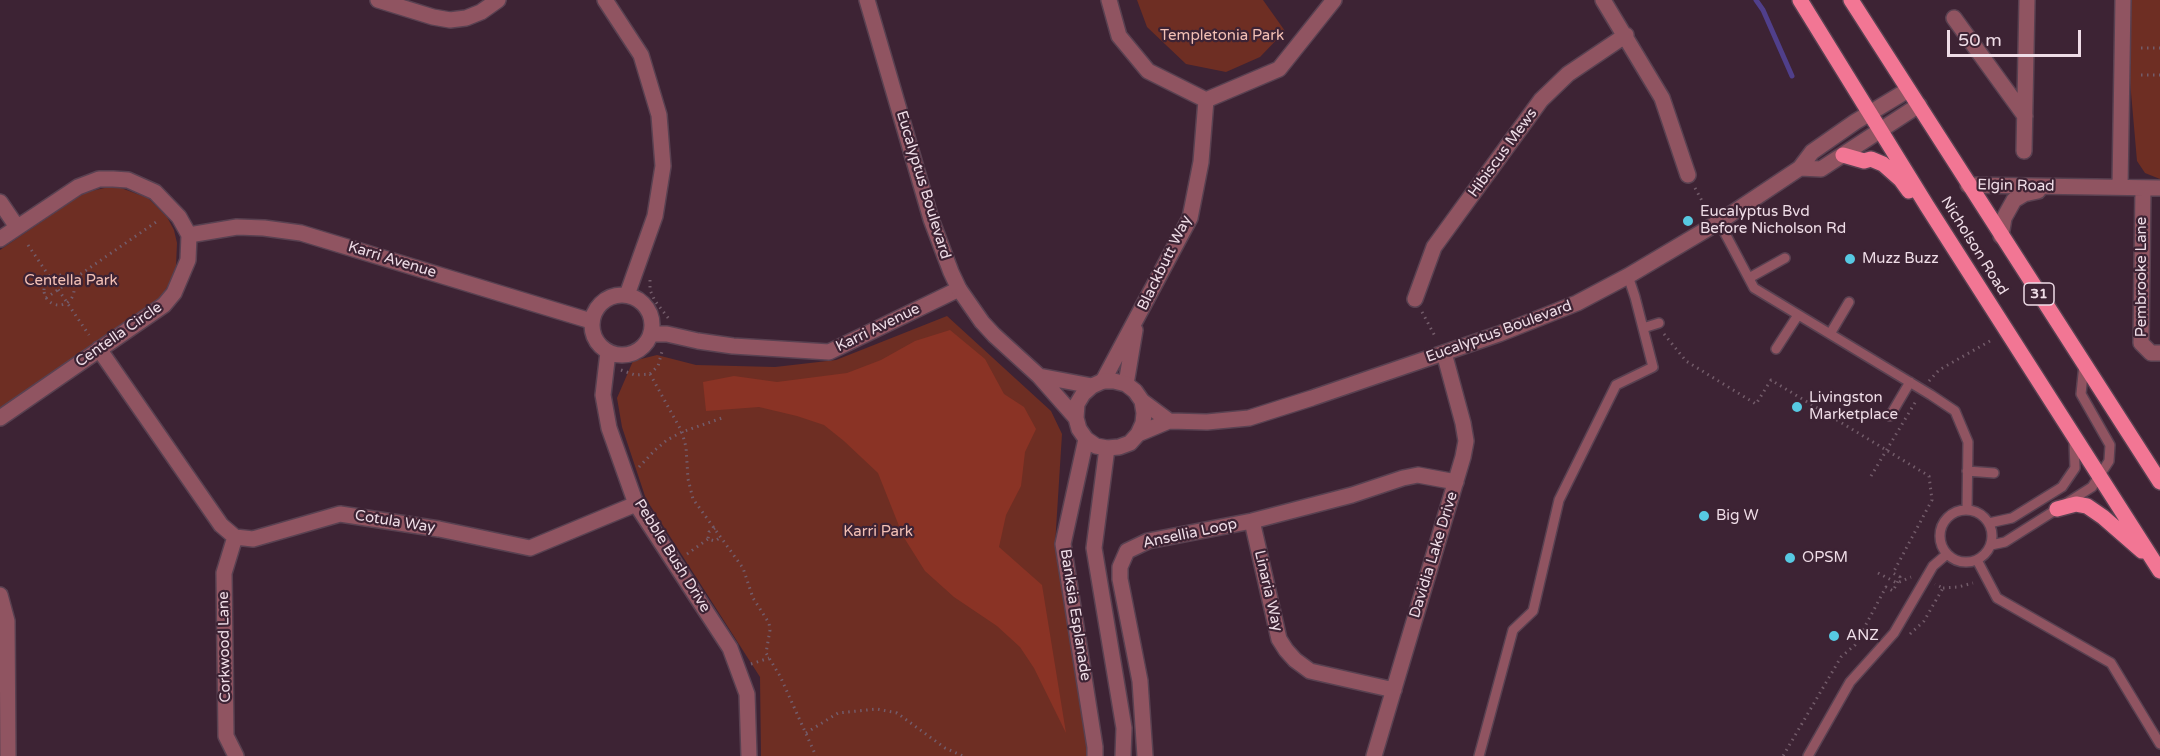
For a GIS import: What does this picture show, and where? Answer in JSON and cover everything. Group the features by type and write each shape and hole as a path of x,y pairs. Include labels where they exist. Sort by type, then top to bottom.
{"main road":[{"name":"Nicholson Road","path":"1800,0 1927,206 2160,571"},
{"name":"Nicholson Road","path":"1851,0 2160,482"},
{"path":"1843,155 1864,161 1871,159 1883,164 1914,198 1927,206"},
{"path":"2057,509 2076,504 2087,507 2103,517 2134,546 2150,556"}],"street":[{"path":"378,0 450,20 466,18 481,12 498,0"},
{"path":"605,0 641,54 659,115 663,166 655,216 627,295"},
{"name":"Eucalyptus Boulevard","path":"867,0 931,219 943,254 959,289 994,335 1039,376 1076,418 1079,429 1086,439"},
{"path":"1109,0 1119,36 1148,71 1206,100 1279,69 1334,0"},
{"path":"1603,0 1662,98 1689,175"},
{"path":"2024,151 2027,0"},
{"path":"2120,187 2123,0"},
{"path":"1954,18 2025,116"},
{"name":"Hibiscus Mews","path":"1415,299 1434,247 1541,100 1568,74 1626,36"},
{"name":"Eucalyptus Boulevard","path":"1107,448 1119,447 1130,442 1138,434 1169,421 1207,422 1249,418 1499,334 1568,307 1628,276 1714,217 1800,168 1812,152 1908,90"},
{"name":"Blackbutt Way","path":"1097,384 1137,318 1190,219 1201,162 1206,100"},
{"name":"Eucalyptus Boulevard","path":"1800,168 1821,169 1919,105"},
{"path":"0,239 78,188 99,179 128,180 155,192 179,217 189,235"},
{"name":"Elgin Road","path":"1968,185 2160,188"},
{"name":"Elgin Road","path":"2001,236 2004,218 2014,200 2024,194 2064,187"},
{"name":"Pembrooke Lane","path":"2143,188 2140,343 2151,353 2160,353"},
{"path":"0,202 17,227"},
{"name":"Karri Avenue","path":"189,235 237,227 301,233 591,321"},
{"name":"Centella Circle","path":"0,418 164,305 174,293 188,260 189,235"},
{"name":"Karri Avenue","path":"651,334 667,334 733,346 829,352 959,289"},
{"path":"617,295 627,295 637,298 645,305 650,314 651,334 646,344 638,351 628,355 618,355 600,347 594,339 591,321 600,303 617,295"},
{"name":"Blackbutt Way","path":"1126,384 1137,318"},
{"path":"99,349 221,525 235,537"},
{"name":"Pebble Bush Drive","path":"608,352 603,395 609,428 636,504 730,648 747,694 749,756"},
{"name":"Davidia Lake Drive","path":"1374,756 1456,482 1466,441 1444,352"},
{"path":"1039,376 1097,384 1114,381 1126,384 1142,401 1169,421"},
{"path":"1076,418 1077,404 1083,394 1097,384"},
{"path":"1138,434 1143,423 1142,401"},
{"path":"1086,439 1096,446 1107,448"},
{"name":"Banksia Esplanade","path":"1086,439 1063,544 1095,756"},
{"name":"Banksia Esplanade","path":"1107,448 1094,548 1124,728 1123,756"},
{"name":"Ansellia Loop","path":"1145,756 1140,681 1120,579 1123,558 1127,551 1148,540 1252,521 1352,495 1403,478 1418,476 1456,482"},
{"name":"Cotula Way","path":"235,537 253,539 340,513 439,529 530,548 636,504"},
{"name":"Linaria Way","path":"1252,521 1279,639 1286,650 1310,671 1394,690"},
{"name":"Corkwood Lane","path":"235,537 224,573 226,736 236,756"},
{"path":"0,595 7,621 8,756"}],"lane":[{"path":"1714,217 1754,288 1955,411 1968,442 1967,510"},
{"path":"1749,278 1785,258"},
{"path":"1479,756 1514,630 1533,611 1559,500 1616,385 1653,367 1628,276"},
{"path":"1830,334 1849,302"},
{"path":"1776,349 1798,315"},
{"path":"1643,328 1659,323"},
{"path":"1991,545 2005,542 2092,487 2109,461 2110,445 2081,394 2084,364"},
{"path":"1890,416 1910,382"},
{"path":"1989,523 2012,518 2062,487 2075,468 2075,444 2069,428"},
{"path":"1967,471 1994,473"},
{"path":"1967,510 1979,513 1989,523 1993,536 1987,552 1977,560 1968,563 1959,562 1947,554 1940,543 1942,524 1956,512 1967,510"},
{"path":"1808,756 1850,682 1894,633 1933,566 1947,554"},
{"path":"1977,560 1997,598 2111,663 2160,744"}],"path":[{"path":"2141,48 2160,48"},
{"path":"2141,75 2160,75"},
{"path":"1689,175 1714,217"},
{"path":"46,298 160,219"},
{"path":"28,245 89,335"},
{"path":"61,276 70,281 73,293 67,302 57,305 46,298 44,288 50,278 61,276"},
{"path":"1415,299 1444,352"},
{"path":"1659,323 1663,333 1686,361 1756,404 1771,380 1929,476 1932,500 1893,573 1900,577 1893,591 1886,587 1855,645 1842,657 1783,756"},
{"path":"624,371 635,375 650,374 658,366 661,357"},
{"path":"650,374 682,432 693,499 743,568 753,598 769,622 766,653 780,676 816,756"},
{"path":"628,480 655,450 682,432 722,418"},
{"path":"701,544 708,539 709,532 714,528"},
{"path":"708,539 714,542 721,537"},
{"path":"760,661 769,658"},
{"path":"806,733 838,713 877,709 897,713 945,747 963,756"}],"green space":[{"name":"Templetonia Park","path":"1137,0 1263,0 1285,31 1260,57 1226,72 1186,64 1147,27"},
{"path":"2131,0 2160,0 2160,179 2145,173 2137,161 2130,81"},
{"name":"Centella Park","path":"109,187 121,188 148,198 167,217 174,230 177,243 176,266 171,280 155,302 0,409 0,250 87,192"},
{"name":"Karri Park","path":"947,316 1051,411 1062,434 1055,545 1088,731 1087,756 761,756 760,677 646,499 622,427 617,398 633,361 657,355 696,365 775,367 836,360"}],"shaded area":[{"path":"950,330 985,359 1004,394 1024,407 1036,429 1025,452 1021,486 1006,515 999,547 1042,585 1066,733 1034,668 1020,647 997,626 954,597 925,571 903,536 878,473 844,441 824,425 759,407 706,411 703,382 734,376 777,382 847,373 881,360 915,341"}],"waterway":[{"path":"1756,0 1763,10 1792,76"}],"place":[{"name":"Eucalyptus Bvd Before Nicholson Rd","path":"1688,221"},
{"name":"Muzz Buzz","path":"1850,259"},
{"name":"Livingston Marketplace","path":"1797,407"},
{"name":"Big W","path":"1704,516"},
{"name":"OPSM","path":"1790,558"},
{"name":"ANZ","path":"1834,636"}]}
